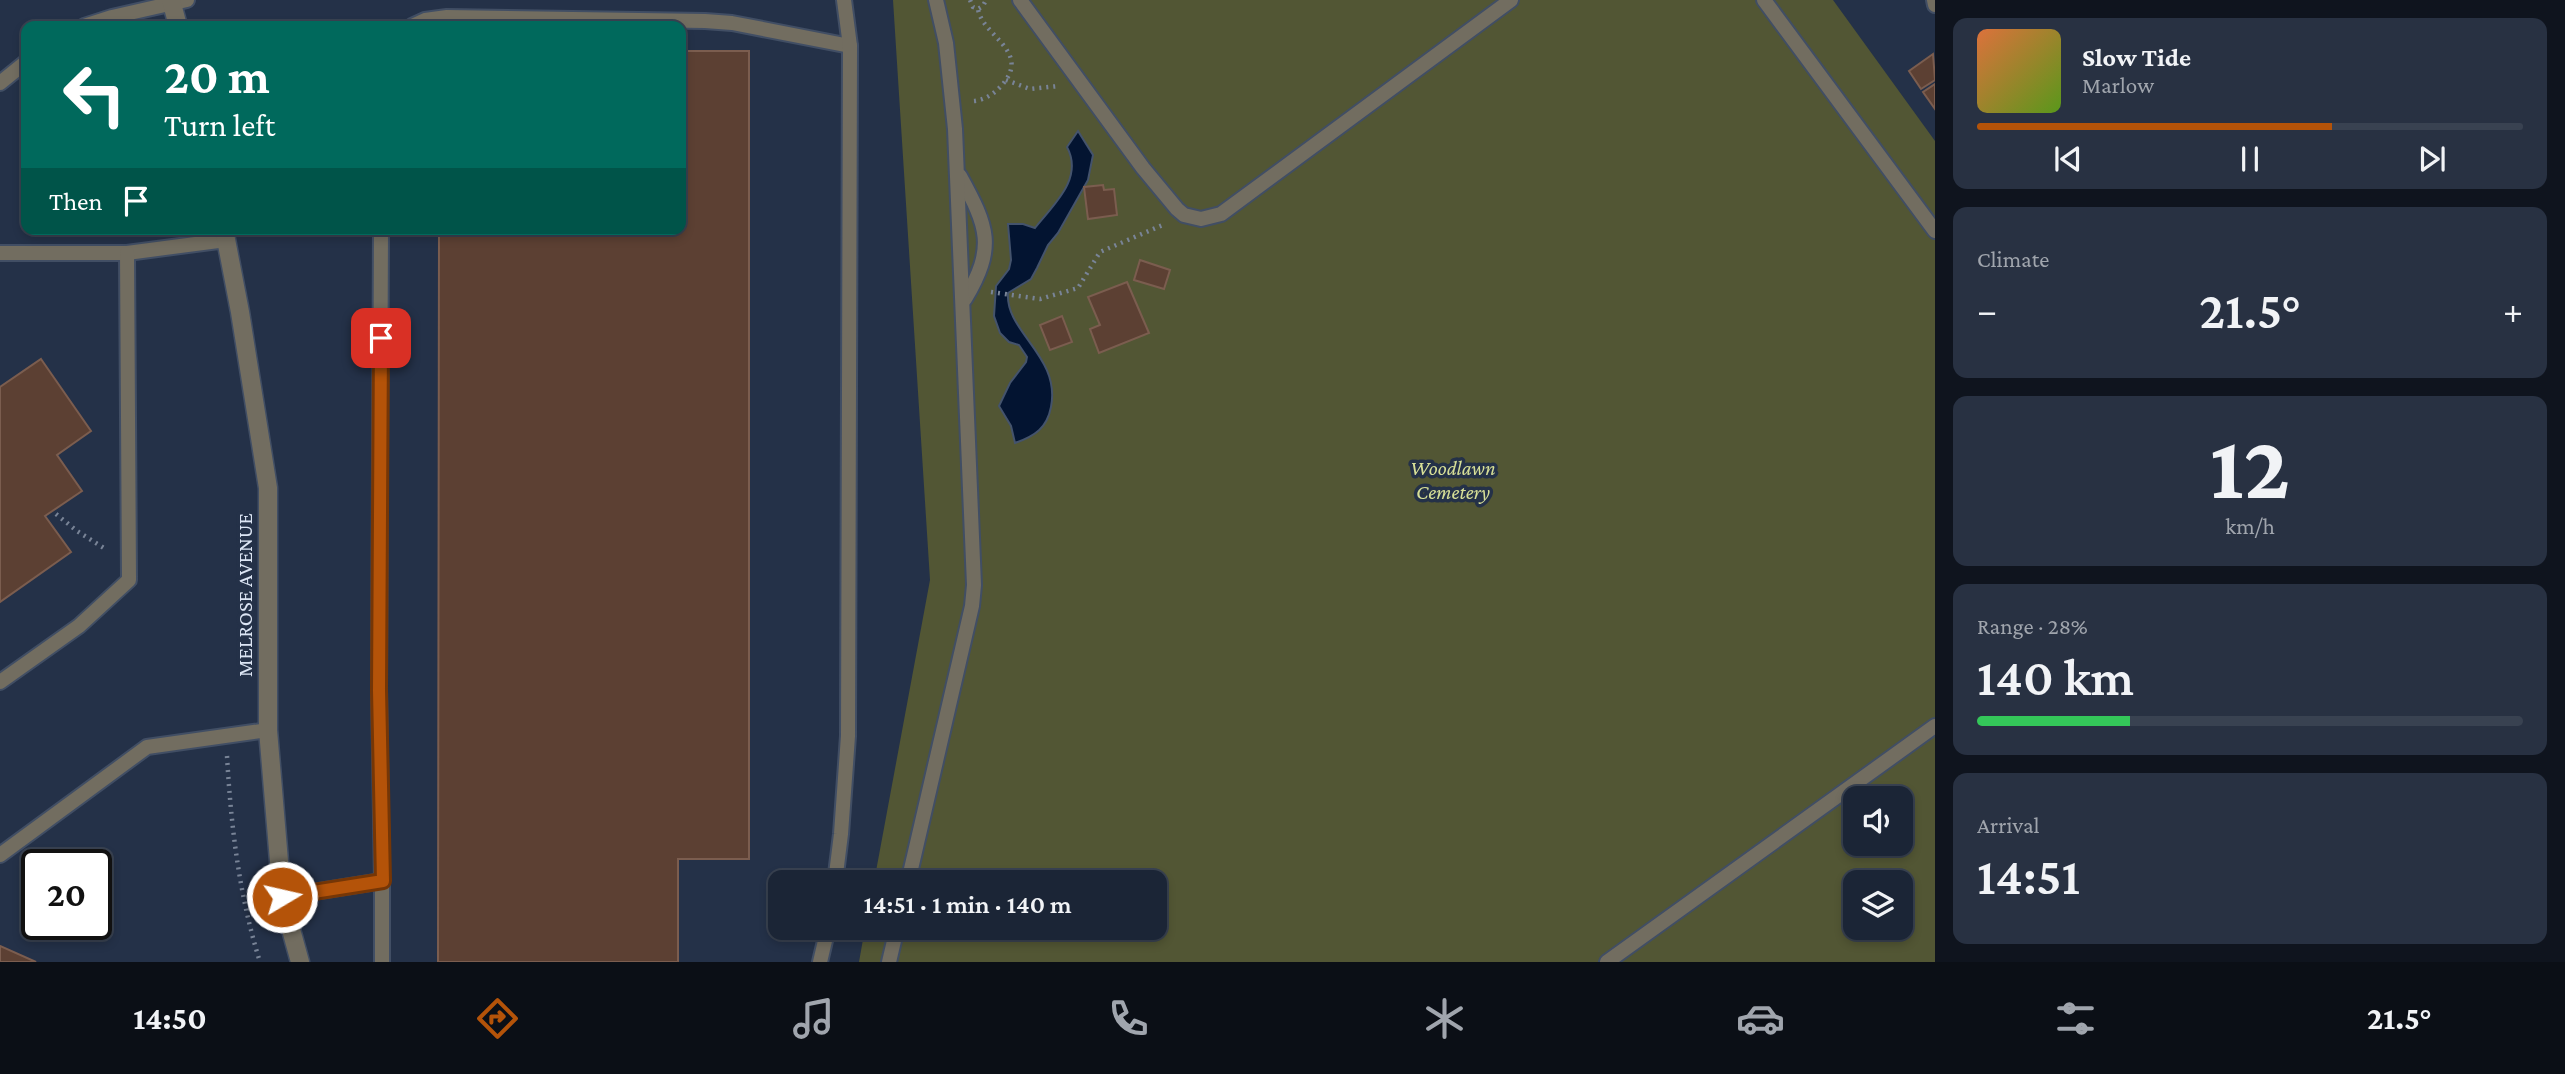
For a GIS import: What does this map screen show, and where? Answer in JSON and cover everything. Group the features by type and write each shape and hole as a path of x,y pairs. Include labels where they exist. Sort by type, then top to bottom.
{"street":[{"path":"177,2 178,21"},
{"name":"MELROSE AVENUE","path":"225,235 268,488 268,730 282,897 300,962"}],"lane":[{"path":"836,870 848,736 850,46 844,0"},
{"path":"911,870 972,606 974,585 957,170 946,43 936,0"},
{"path":"1020,0 1143,168 1184,215 1201,219 1221,214 1511,0"},
{"path":"1764,0 1935,231"},
{"path":"100,21 177,2"},
{"path":"423,21 447,17 705,21 732,23 850,46"},
{"path":"0,83 21,66"},
{"path":"957,170 985,232 983,265 964,300"},
{"path":"0,253 127,253 220,235"},
{"path":"381,235 379,690 382,962"},
{"path":"0,682 79,626 129,580 127,253"},
{"path":"1607,962 1935,726"},
{"path":"0,855 147,747 268,730"},
{"path":"282,897 383,881"},
{"path":"820,962 825,940"},
{"path":"889,962 894,940"}],"path":[{"path":"952,103 984,99 1006,80 1010,65 1009,52 983,23 978,9 973,7 970,0"},
{"path":"978,9 986,0"},
{"path":"1006,80 1021,87 1039,90 1058,87 1075,75"},
{"path":"994,293 1040,299 1078,288 1100,253 1184,215"},
{"path":"57,514 77,531 107,550 129,551"},
{"path":"226,736 230,815 238,869 260,962"}],"green space":[{"name":"Woodlawn Cemetery","path":"893,0 1833,0 1935,141 1935,962 859,962 863,940 1167,940 1167,870 876,870 930,580"}],"water":[{"path":"1078,131 1093,155 1088,180 1058,233 1048,245 1031,279 1008,293 1009,307 1041,359 1052,389 1051,407 1043,426 1034,434 1015,443 1011,426 999,406 1027,357 1019,345 1009,342 1000,333 994,316 996,286 1009,269 1011,260 1008,224 1023,224 1035,228 1058,201 1072,170 1067,147"}],"building":[{"path":"686,51 749,51 749,859 678,859 678,962 438,962 439,235 686,235"},
{"path":"1933,54 1935,80 1921,89 1909,71"},
{"path":"1935,84 1935,109 1923,92"},
{"path":"1103,185 1104,190 1114,189 1117,215 1088,219 1084,187"},
{"path":"1140,260 1170,270 1164,289 1134,280"},
{"path":"1127,282 1149,333 1099,353 1090,329 1100,325 1088,297"},
{"path":"1062,316 1072,342 1050,350 1040,325"},
{"path":"41,359 91,431 57,455 82,491 45,516 71,552 0,602 0,387"},
{"path":"0,946 36,962 0,962"}],"route":[{"path":"282,897 383,881 379,690 381,338"}]}
